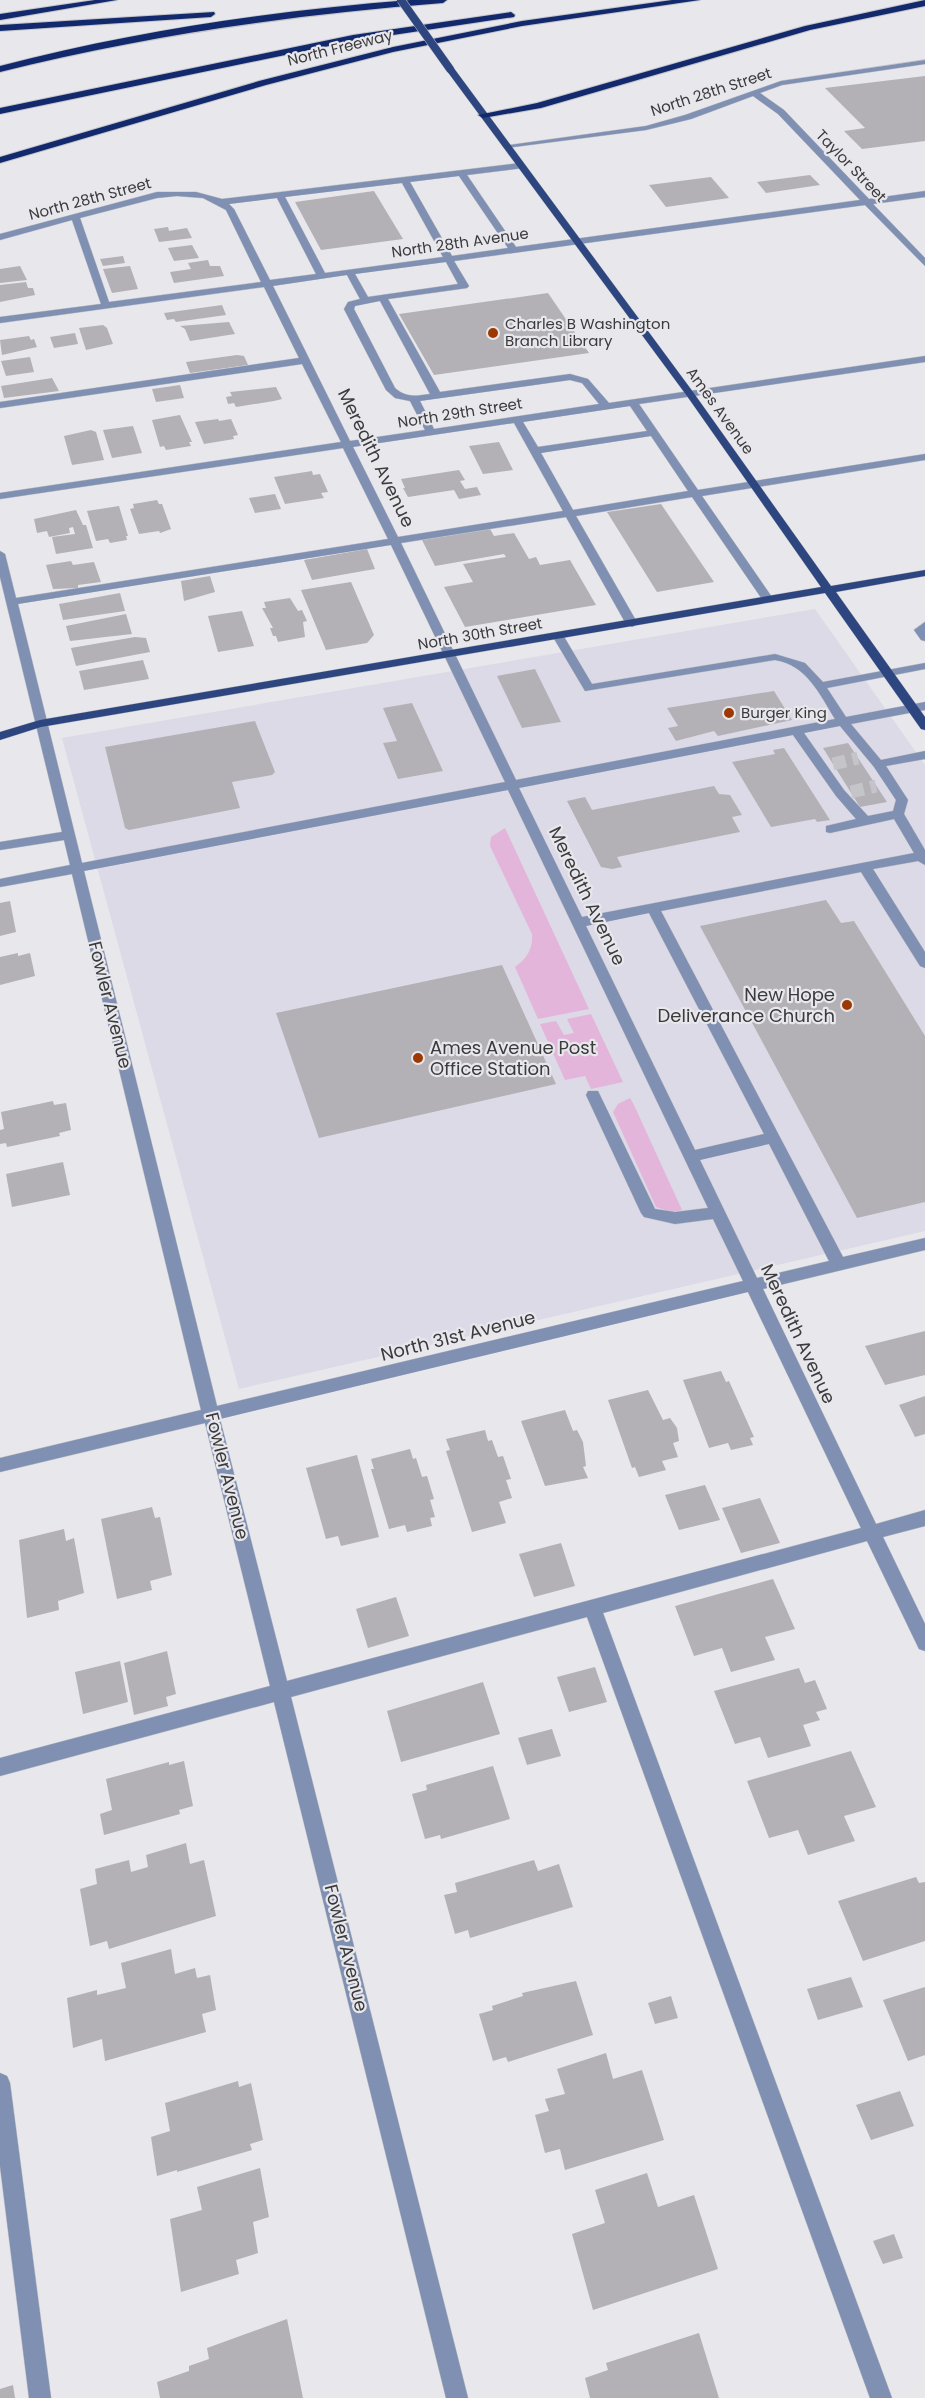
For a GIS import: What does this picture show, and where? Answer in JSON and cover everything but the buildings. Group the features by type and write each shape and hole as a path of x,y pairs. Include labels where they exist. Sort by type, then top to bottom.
{"highway":[{"path":"0,17 113,0"},
{"path":"0,28 442,0"},
{"name":"North Freeway","path":"0,69 73,50 195,27 303,12 442,0"},
{"path":"0,111 294,49 405,29 522,13 668,0"},
{"name":"North Freeway","path":"0,160 281,78 379,53 550,19 696,0"},
{"path":"483,115 538,106 814,26 925,3"}],"main road":[{"name":"Ames Avenue","path":"401,0 520,166 690,394 888,674 919,708 925,726"},
{"name":"North 30th Street","path":"0,736 40,724 768,600 924,576"},
{"name":"North 30th Street","path":"0,725 40,724"}],"street":[{"name":"North 28th Street","path":"506,146 656,126 688,117 753,92 805,78 925,62"},
{"name":"Taylor Street","path":"753,92 781,112 925,263"},
{"path":"222,202 520,166"},
{"path":"461,173 514,250"},
{"path":"405,180 464,286 351,304 349,309 392,390 398,396 414,399 570,377 585,381 606,406"},
{"name":"North 28th Street","path":"0,237 157,195 188,193 222,202"},
{"name":"North 28th Avenue","path":"0,320 925,194"},
{"path":"280,196 322,277"},
{"name":"Meredith Avenue","path":"222,202 230,209 348,445 925,1643"},
{"path":"75,217 106,306"},
{"path":"350,273 365,300"},
{"path":"383,298 436,395"},
{"name":"North 29th Street","path":"0,496 925,359"},
{"path":"0,405 306,360"},
{"path":"414,399 430,433"},
{"path":"633,402 768,600"},
{"path":"517,420 632,624"},
{"path":"534,451 654,433"},
{"path":"12,602 925,457"},
{"name":"Fowler Avenue","path":"0,554 211,1416 282,1690 457,2398"},
{"path":"925,625 920,630 925,638"},
{"path":"559,637 589,688 775,657 793,659 811,674 843,722 875,759 902,800 898,814 924,857 578,923"},
{"path":"820,686 925,666"},
{"path":"0,883 919,708"},
{"path":"796,731 827,765 865,821"},
{"path":"858,759 925,755"},
{"path":"876,786 890,782"},
{"path":"830,829 898,814"},
{"path":"0,846 68,835"},
{"path":"864,867 925,963"},
{"path":"653,908 839,1265"},
{"path":"593,1095 649,1213 658,1217 677,1219 718,1212"},
{"path":"691,1156 773,1138"},
{"name":"North 31st Avenue","path":"0,1465 925,1244"},
{"path":"0,1767 925,1518"},
{"path":"592,1606 881,2398"},
{"path":"0,2083 40,2398"}],"shaded area":[{"path":"815,609 925,765 925,1231 239,1389 62,738"},
{"path":"505,828 589,1009 538,1019 515,967 528,953 532,934 490,846 491,837"},
{"path":"591,1014 623,1082 591,1089 585,1076 565,1080 540,1024 556,1021 564,1035 574,1033 567,1019"},
{"path":"630,1098 682,1210 671,1212 656,1207 613,1112 618,1104"}],"tunnel":[{"path":"833,764 858,758"},
{"path":"851,792 876,786"}],"place":[{"name":"Charles B Washington Branch Library","path":"493,333"},
{"name":"Burger King","path":"729,713"},
{"name":"New Hope Deliverance Church","path":"847,1005"},
{"name":"Ames Avenue Post Office Station","path":"418,1058"}]}
